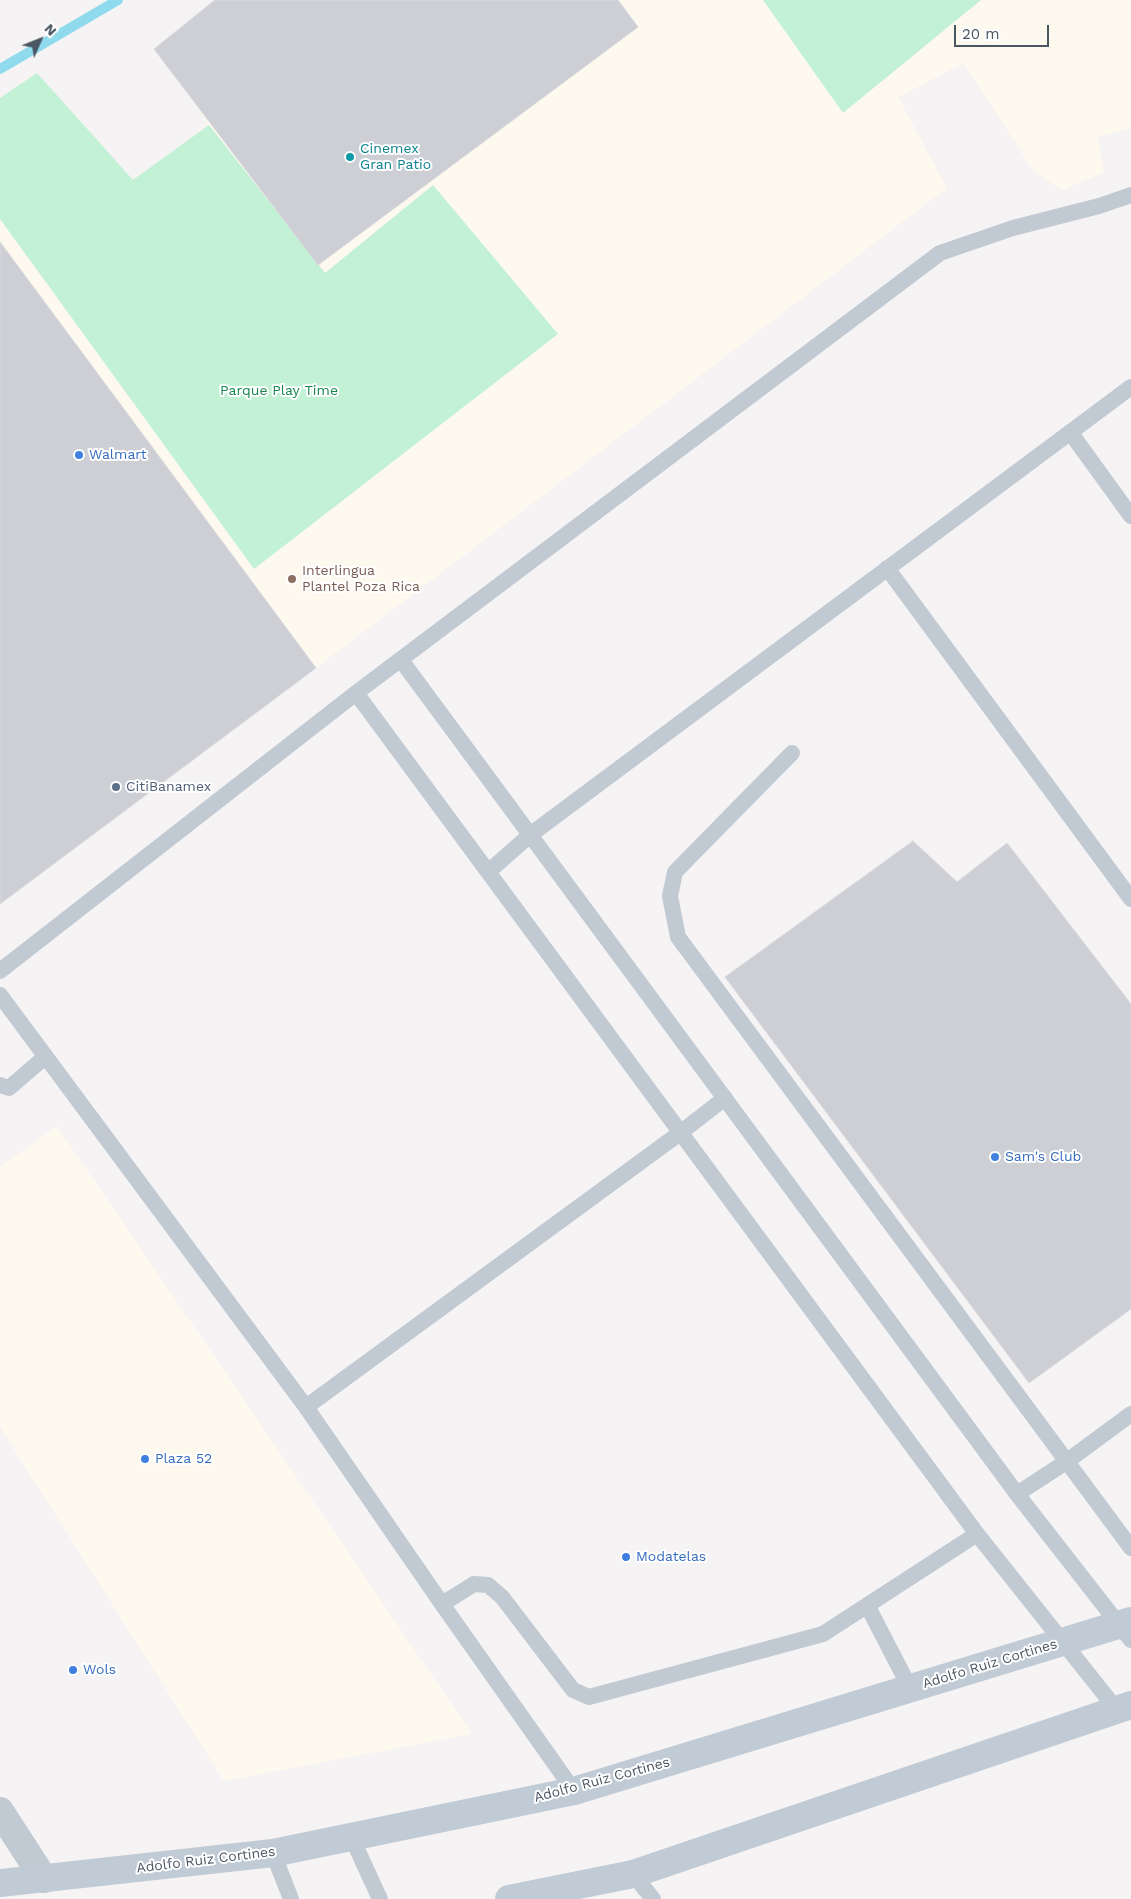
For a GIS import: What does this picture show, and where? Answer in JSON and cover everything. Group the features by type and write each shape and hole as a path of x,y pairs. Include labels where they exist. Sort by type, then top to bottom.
{"main road":[{"name":"Adolfo Ruiz Cortines","path":"0,1884 273,1853 574,1791 1061,1642 1127,1628"},
{"path":"509,1899 633,1874 1124,1708"}],"street":[{"path":"0,1811 44,1879"}],"lane":[{"path":"0,971 356,694 940,253 1012,228 1099,206 1131,195"},
{"path":"488,872 530,835 1131,386"},
{"path":"1070,432 1131,516"},
{"path":"887,568 1131,899"},
{"path":"401,660 1018,1494 1127,1628"},
{"path":"356,694 977,1534 1061,1642 1124,1708"},
{"path":"792,753 675,872 670,896 678,938 1131,1548"},
{"path":"0,995 306,1407 574,1791"},
{"path":"0,1085 8,1088 46,1057"},
{"path":"306,1407 725,1098"},
{"path":"1018,1494 1130,1417"},
{"path":"442,1604 474,1584 488,1585 502,1597 573,1690 589,1697 823,1634 977,1534"},
{"path":"866,1605 910,1688"},
{"path":"351,1836 380,1899"},
{"path":"273,1853 291,1899"},
{"path":"633,1874 653,1899"}],"shaded area":[{"path":"271,0 1131,0 1131,129 1098,136 1104,173 1062,190 1034,172 964,63 898,97 947,188 316,668 0,904 0,164 157,216 233,163 174,72"},
{"name":"Plaza 52","path":"57,1126 472,1734 224,1781 0,1427 0,1167"}],"green space":[{"path":"763,0 981,0 843,113"},
{"name":"Parque Play Time","path":"37,73 133,180 209,125 325,273 433,185 558,334 254,569 0,219 0,98"}],"building":[{"name":"Cinemex Gran Patio","path":"215,0 618,0 638,27 318,265 154,49"},
{"name":"Walmart","path":"0,242 316,668 0,904"},
{"name":"Sam's Club","path":"913,841 957,882 1007,843 1131,1004 1131,1309 1029,1383 725,977"}],"waterway":[{"path":"0,69 118,0"}],"place":[{"name":"Cinemex Gran Patio","path":"350,157"},
{"name":"Walmart","path":"79,455"},
{"name":"Interlingua Plantel Poza Rica","path":"292,579"},
{"name":"CitiBanamex","path":"116,787"},
{"name":"Sam's Club","path":"995,1157"},
{"name":"Plaza 52","path":"145,1459"},
{"name":"Modatelas","path":"626,1557"},
{"name":"Wols","path":"73,1670"}]}
